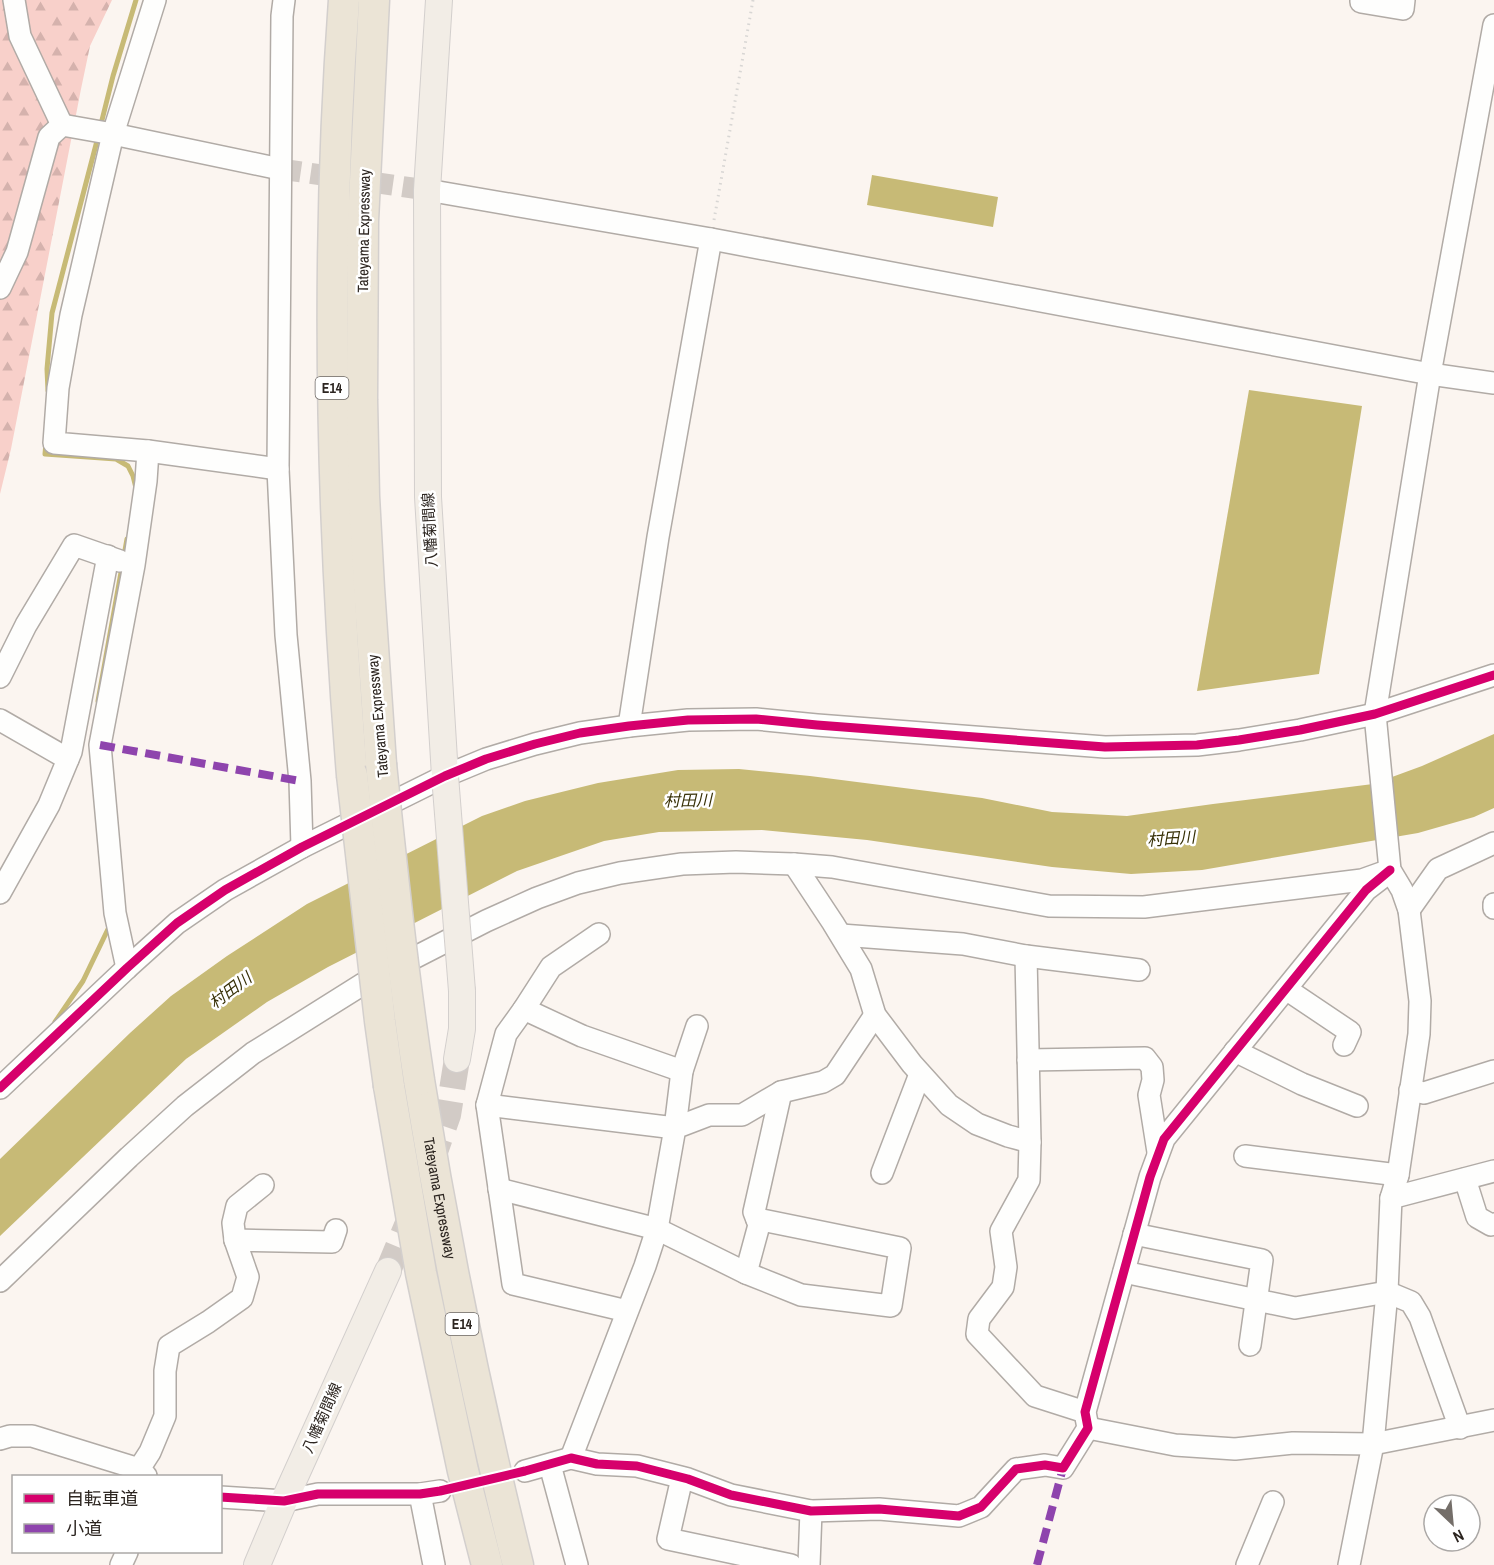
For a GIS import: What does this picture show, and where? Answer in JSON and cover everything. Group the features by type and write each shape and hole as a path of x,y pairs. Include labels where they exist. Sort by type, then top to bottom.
{"highway":[{"name":"Tateyama Expressway","path":"344,0 333,223 332,404 339,592 352,775 389,1086 421,1273 461,1461 487,1565"},
{"name":"Tateyama Expressway","path":"374,0 363,221 362,400 366,542 381,764 396,906 419,1080 451,1267 474,1382 518,1565"}],"main road":[{"name":"八幡菊間線","path":"439,0 427,190 428,497 445,776 462,991 462,1029 458,1059"},
{"name":"八幡菊間線","path":"257,1565 388,1271"}],"street":[{"path":"14,0 20,36 62,125"},
{"path":"155,0 113,134 71,315 58,388 54,443 148,451 278,470"},
{"path":"284,0 280,169 278,470 286,635 300,781 302,847"},
{"path":"1361,0 1361,2 1403,9 1404,0"},
{"path":"1349,1565 1372,1444 1387,1292 1391,1198 1398,1175 1419,1034 1420,1001 1409,910 1402,890 1390,870 1375,714 1430,374 1494,25"},
{"path":"62,125 280,169"},
{"path":"0,288 18,252 49,137 62,125"},
{"path":"427,190 711,239 1430,374 1494,383"},
{"path":"628,726 658,537 711,239"},
{"path":"127,968 115,913 100,745 134,565 148,451"},
{"path":"0,677 26,624 74,545 134,565"},
{"path":"0,893 49,805 71,752 108,556"},
{"path":"0,1088 177,923 215,897 302,847 445,776 486,759 535,744 580,733 628,726 688,720 756,719 1105,747 1197,744 1300,730 1375,714 1494,675"},
{"path":"0,720 68,759"},
{"path":"1409,910 1438,868 1494,843"},
{"path":"0,1281 185,1106 253,1053 363,984 486,921 578,883 620,873 682,864 736,862 794,864 832,867 1049,906 1144,907 1362,880 1390,870"},
{"path":"794,864 861,969 875,1015 920,1074 949,1105 977,1124 1030,1142"},
{"path":"525,1471 571,1458 597,1464 637,1466 731,1495 811,1510 879,1509 959,1516 981,1507 1016,1469 1045,1465 1063,1468 1086,1420 1134,1234 1164,1138 1366,890 1390,870"},
{"path":"599,934 551,968 506,1034 487,1105 513,1284 627,1311"},
{"path":"841,935 963,944 1026,956 1139,970"},
{"path":"1026,956 1029,1180 1000,1232 1006,1267 1003,1287 979,1319 976,1334 1035,1396 1086,1420 1175,1445 1235,1449 1293,1443 1372,1444 1494,1420"},
{"path":"1286,989 1350,1032 1344,1045"},
{"path":"524,1009 582,1036 682,1071"},
{"path":"487,1105 675,1128 709,1116 742,1115 782,1092 823,1082 835,1075 875,1015"},
{"path":"571,1458 657,1229 675,1128 682,1071 697,1026"},
{"path":"1235,1051 1302,1084 1357,1106"},
{"path":"1028,1060 1145,1058 1152,1067 1154,1080 1149,1095 1158,1152"},
{"path":"1410,1090 1424,1093 1494,1071"},
{"path":"882,1173 920,1074"},
{"path":"746,1273 759,1225 754,1212 782,1092"},
{"path":"1245,1156 1398,1175"},
{"path":"1391,1198 1494,1171"},
{"path":"1465,1179 1477,1217 1491,1225 1494,1224"},
{"path":"0,1439 10,1436 32,1436 143,1472 165,1416 165,1371 169,1346 242,1298 248,1277 235,1240 233,1223 237,1206 263,1185"},
{"path":"500,1189 657,1229 746,1273 801,1295 891,1306 900,1248 757,1218"},
{"path":"235,1240 332,1242 336,1230"},
{"path":"1134,1234 1262,1260 1250,1346"},
{"path":"1124,1272 1295,1308 1387,1292 1411,1302 1420,1317 1460,1428"},
{"path":"550,1465 577,1565"},
{"path":"682,1478 669,1539 791,1565"},
{"path":"222,1497 284,1501 318,1494 430,1492 434,1565"},
{"path":"1247,1565 1272,1502"},
{"path":"809,1565 811,1510"}],"path":[{"path":"711,239 753,0"}],"green space":[{"path":"0,0 112,0 90,46 11,449 0,494"}],"water":[{"path":"872,175 998,197 993,227 867,205"},
{"path":"1249,390 1362,406 1319,674 1197,691"},
{"name":"村田川","path":"1494,734 1494,808 1474,817 1418,833 1202,870 1131,874 1052,867 867,840 762,830 659,832 604,841 517,871 328,967 267,1002 186,1059 0,1236 0,1159 171,996 307,904 482,816 525,801 598,783 678,770 739,769 982,798 1052,812 1127,816 1373,784 1422,766"}],"waterway":[{"path":"100,128 136,0"},
{"path":"48,391 47,369 52,313 98,137"},
{"path":"46,443 45,454 116,459 128,466 136,488"},
{"path":"98,701 127,539"},
{"path":"55,1022 83,981 109,923"}],"tunnel":[{"path":"280,169 427,190"},
{"path":"431,1163 448,1115 457,1059"},
{"path":"388,1271 413,1211"}],"marked path":[{"path":"100,745 300,781"},
{"path":"1037,1565 1063,1468"}],"cycle path":[{"path":"0,1088 177,923 225,890 302,847 445,776 486,759 535,744 580,733 629,726 688,720 756,719 1105,747 1197,745 1300,730 1375,714 1494,675"},
{"path":"222,1497 284,1501 318,1494 420,1494 525,1471 571,1458 597,1464 637,1466 688,1479 731,1495 811,1511 879,1509 959,1516 981,1507 1016,1469 1045,1465 1063,1468 1088,1428 1085,1412 1150,1177 1164,1139 1366,890 1390,870"}]}
